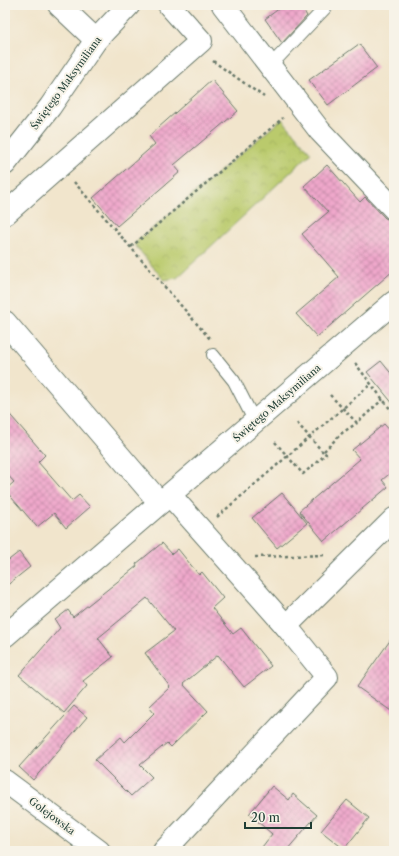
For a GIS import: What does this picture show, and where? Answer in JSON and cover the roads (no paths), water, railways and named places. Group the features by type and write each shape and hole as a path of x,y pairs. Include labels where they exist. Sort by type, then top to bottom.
{"street":[{"path":"59,5 96,40"},
{"name":"Świętego Maksymiliana","path":"5,164 50,107 96,40 129,5"},
{"path":"5,214 201,41 169,5"},
{"path":"223,5 320,131 394,209"},
{"name":"Świętego Maksymiliana","path":"5,636 394,302"},
{"path":"5,322 165,499 286,626 327,678 164,851"},
{"path":"286,626 394,518"},
{"name":"Golejowska","path":"5,781 93,850"}],"lane":[{"path":"270,66 328,5"},
{"path":"213,355 234,381 255,422"}]}
